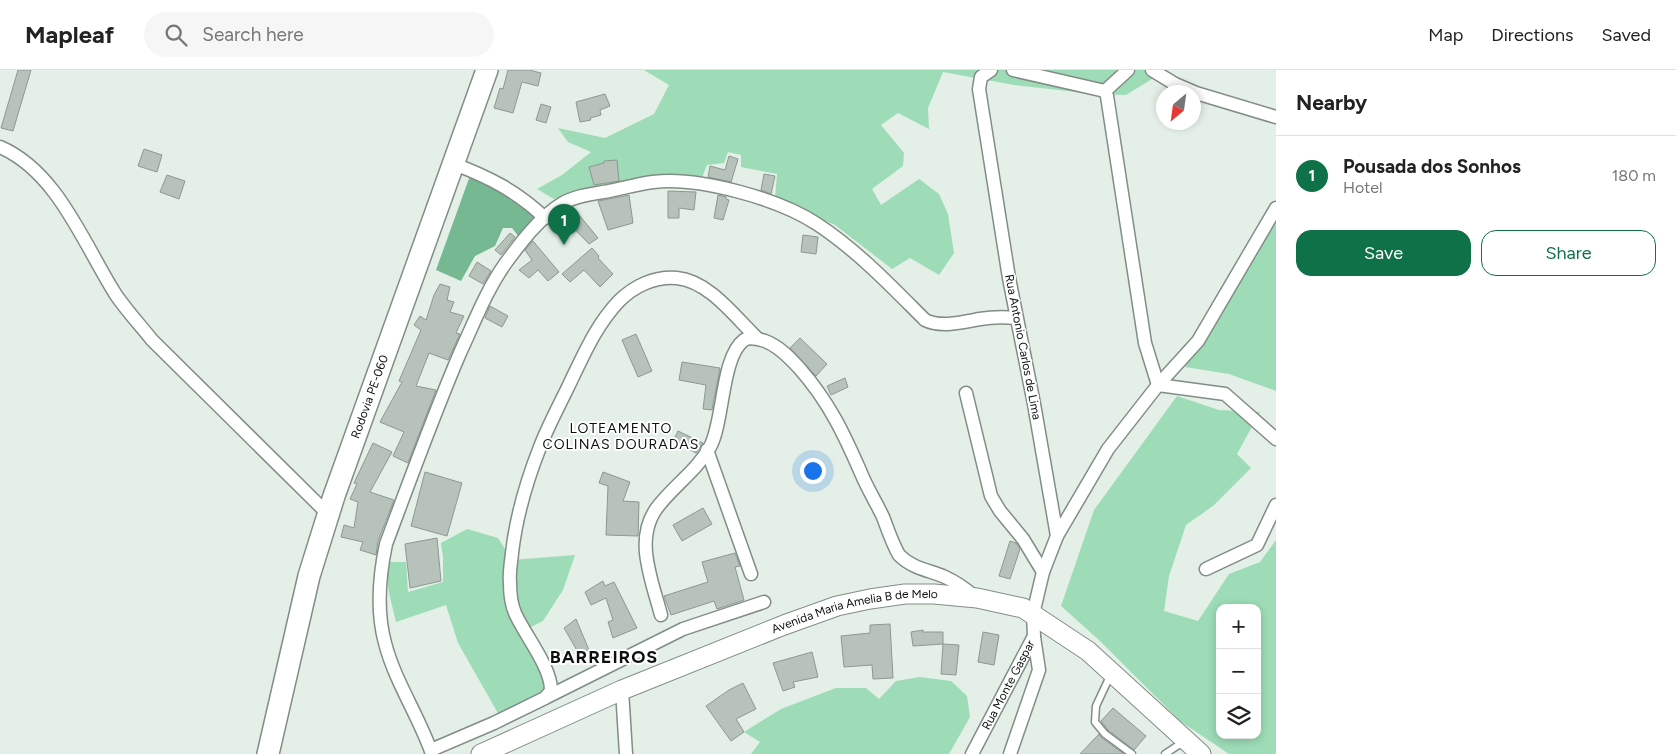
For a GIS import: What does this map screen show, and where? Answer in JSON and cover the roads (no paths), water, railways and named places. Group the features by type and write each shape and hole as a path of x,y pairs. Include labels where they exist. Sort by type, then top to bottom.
{"main road":[{"name":"Rodovia PE-060","path":"268,754 309,576 328,514 487,70"},
{"path":"273,729 286,754"}],"street":[{"path":"1013,70 1104,91"},
{"path":"1104,91 1128,70"},
{"path":"1152,70 1175,84 1196,93 1276,117"},
{"name":"Rua Antonio Carlos de Lima","path":"986,73 979,89 981,109 1016,318 1034,404 1057,536 1044,572 1033,614"},
{"path":"1104,91 1108,105 1145,343 1158,385"},
{"path":"0,147 31,167 62,203 116,294 152,340 328,514"},
{"path":"454,164 486,176 504,186 533,206 545,218"},
{"path":"764,602 683,629 494,723 431,752 385,645 380,616 379,594 382,563 386,544 452,373 482,303 505,264 529,233 562,203 579,197 652,182 703,184 769,201 817,224 858,254 925,320 932,323 1016,318"},
{"path":"1057,536 1108,449 1158,385 1198,341 1276,208"},
{"path":"547,696 551,690 548,678 535,646 515,612 512,603 509,581 513,546 522,504 540,446 588,346 605,318 620,300 644,283 664,278 687,280 700,285 713,294 757,338"},
{"path":"662,615 646,559 646,530 650,518 660,503 691,473 707,450 714,437 730,362 742,341 750,338 769,342 782,352 796,365 823,397 842,431 899,555 916,568 936,573 952,580 977,598"},
{"path":"1158,385 1225,394 1276,439"},
{"path":"966,394 991,496 1000,511 1023,539 1044,572"},
{"path":"707,450 751,574"},
{"path":"1206,569 1257,545 1276,505"},
{"name":"Avenida Maria Amelia B de Melo","path":"491,752 622,690 784,625 837,606 905,594 934,594 977,598 1023,608 1088,651 1201,754"},
{"name":"Rua Monte Gaspar","path":"972,754 1034,636 1033,614"},
{"path":"1010,754 1039,670 1034,636"},
{"path":"622,690 626,754"}],"lane":[{"path":"1111,673 1096,706 1095,722 1105,734 1132,754"},
{"path":"1165,754 1186,740"}],"place":[{"name":"Pousada dos Sonhos","path":"564,245"}],"district":[{"name":"LOTEAMENTO COLINAS DOURADAS","path":"621,436"},
{"name":"BARREIROS","path":"604,657"}]}
